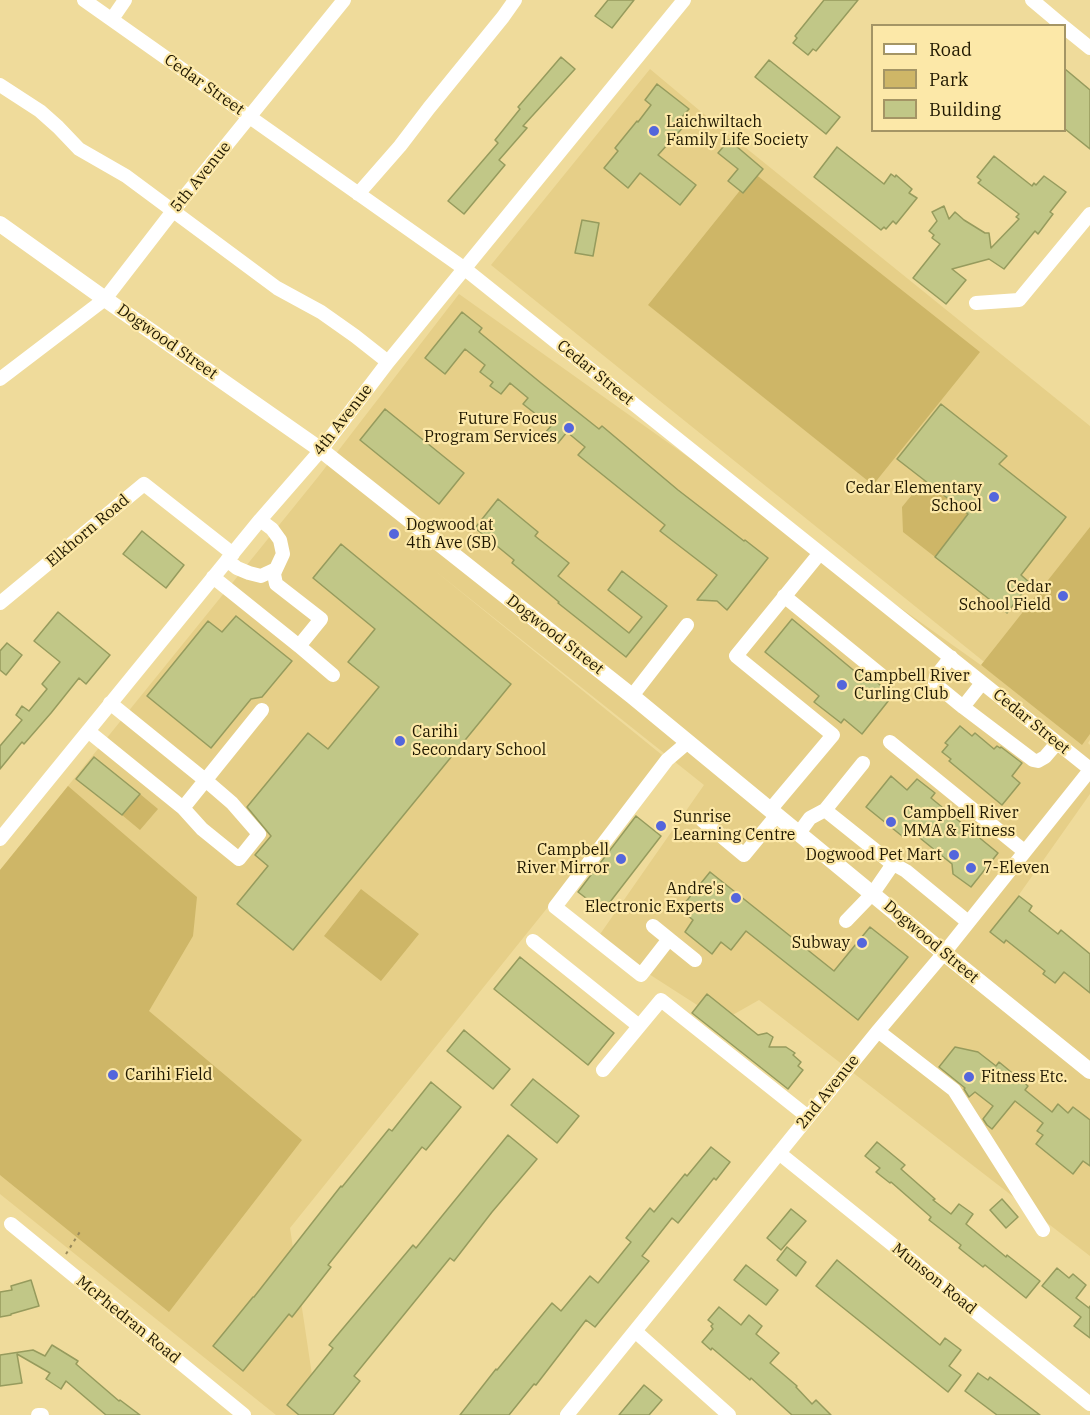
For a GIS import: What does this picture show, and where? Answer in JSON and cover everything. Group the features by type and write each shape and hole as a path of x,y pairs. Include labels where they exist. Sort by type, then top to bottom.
{"main road":[{"name":"Dogwood Street","path":"0,224 321,450 632,696 1090,1071"}],"street":[{"name":"Cedar Street","path":"84,0 465,269 1090,769"},
{"path":"112,20 125,0"},
{"name":"5th Avenue","path":"0,379 105,299 172,211 344,0"},
{"path":"358,194 400,146 515,0"},
{"path":"1032,0 1062,24"},
{"name":"4th Avenue","path":"0,839 260,520 321,450 388,362 680,1"},
{"path":"1066,28 1090,48"},
{"path":"0,85 40,111 79,149 126,176 277,288 321,312 388,362"},
{"path":"976,303 1019,300 1090,214"},
{"name":"Elkhorn Road","path":"0,603 144,484 230,557"},
{"path":"260,520 272,529 280,540 283,554 274,574 276,584 321,619 299,646"},
{"path":"702,820 744,855 833,735 736,656 820,553"},
{"path":"230,557 243,570 261,576 276,569"},
{"path":"213,577 333,675"},
{"path":"784,596 881,675"},
{"path":"632,696 687,625"},
{"path":"951,657 936,676 935,684 963,707 1033,760 1038,761 1045,757 1057,742"},
{"path":"963,707 982,683"},
{"path":"88,731 183,808 202,829 239,859 259,834 232,803 206,780 110,704"},
{"path":"183,808 262,710"},
{"path":"669,939 640,975 555,907 667,760 688,742"},
{"path":"890,742 1024,851"},
{"path":"799,833 810,818 825,810 863,763"},
{"name":"2nd Avenue","path":"567,1415 878,1030 944,953 1090,769"},
{"path":"825,810 893,864 906,870 968,922"},
{"path":"846,921 873,893 893,864"},
{"path":"653,926 695,960"},
{"path":"533,941 639,1026"},
{"path":"603,1070 661,1000 808,1117"},
{"path":"878,1030 954,1090 1042,1230"},
{"name":"Munson Road","path":"779,1153 1090,1404"},
{"name":"McPhedran Road","path":"11,1224 243,1415"},
{"path":"635,1331 729,1415"}],"path":[{"path":"60,1265 81,1230"}],"shaded area":[{"path":"650,69 1090,426 1090,740 1088,743 1090,745 1090,794 1011,906 1090,967 1090,1256 759,1000 722,1021 596,940 704,785 434,570 667,759 290,1228 318,1415 276,1415 0,1194 0,870 318,477 459,294 1044,710 491,265"}],"green space":[{"path":"754,173 980,352 873,485 648,305"},
{"path":"924,480 968,514 935,557 903,532 902,507"},
{"name":"Cedar School Field","path":"1090,527 1090,734 1082,745 981,665"},
{"name":"Carihi Field","path":"68,786 197,897 193,936 149,1011 302,1140 169,1312 0,1175 0,870"},
{"path":"140,794 158,809 140,830 122,815"},
{"path":"361,889 419,934 381,981 324,936"}],"building":[{"path":"608,0 634,0 612,28 595,16"},
{"path":"824,0 858,0 816,51 813,49 808,55 793,43 797,38 795,36"},
{"path":"561,57 575,69 523,126 527,128 499,160 505,165 464,214 448,201 498,143 495,140 520,109 518,107"},
{"path":"769,60 840,117 826,134 755,77"},
{"path":"1066,70 1090,90 1090,149 1066,130"},
{"name":"Laichwiltach Family Life Society","path":"657,84 689,109 681,118 687,123 658,155 696,185 680,205 640,173 628,188 604,168 618,151 615,148 651,105 645,100"},
{"path":"729,140 763,169 743,193 728,181 738,169 718,153"},
{"path":"837,147 884,184 891,174 895,177 896,175 912,189 909,193 917,198 896,224 893,221 886,229 884,227 881,230 814,177"},
{"path":"994,156 1032,186 1044,176 1066,192 1050,212 1053,214 1038,234 1035,231 1004,269 989,259 952,269 966,280 946,304 913,278 940,244 932,238 934,235 929,231 937,221 932,212 944,206 949,219 955,212 985,233 989,233 991,248 1019,219 1016,217 1019,214 978,183 981,180 977,177"},
{"path":"582,220 599,223 593,256 575,253"},
{"path":"462,312 482,328 479,332 541,383 599,429 602,426 678,490 768,558 727,610 717,601 697,600 717,575 660,531 665,525 578,455 585,447 567,432 558,443 545,433 551,426 523,404 528,398 510,383 501,394 490,386 493,382 480,372 485,365 465,349 445,374 425,358"},
{"name":"Cedar Elementary School","path":"941,404 1007,456 999,464 1066,517 1021,575 1030,583 1007,613 935,557 968,514 897,459"},
{"path":"385,409 464,473 439,504 360,440"},
{"path":"498,499 538,532 535,536 569,563 558,576 629,633 642,617 608,590 622,571 667,606 626,657 558,603 512,563 514,560 475,528"},
{"path":"142,531 184,565 166,588 123,554"},
{"name":"Carihi Secondary School","path":"341,544 511,684 293,950 237,904 268,866 255,855 271,836 247,807 308,733 328,749 379,687 348,662 375,629 313,578"},
{"path":"58,612 110,655 86,684 79,678 51,713 24,744 22,742 0,769 0,746 22,720 16,715 22,706 29,711 47,689 42,684 60,662 34,641"},
{"path":"236,616 292,661 262,697 251,699 211,748 147,696 208,621 222,632"},
{"name":"Campbell River Curling Club","path":"792,619 858,674 861,670 893,695 862,734 844,719 841,723 814,702 819,696 765,652"},
{"path":"7,643 22,655 6,675 0,670 0,651"},
{"path":"960,726 972,736 975,733 994,749 997,746 1001,747 1022,763 1012,776 1020,783 1002,805 949,761 951,759 942,752 948,745 945,743"},
{"path":"94,757 140,794 122,815 76,779"},
{"path":"891,776 907,790 917,779 935,793 931,798 998,853 971,887 953,874 952,864 915,834 902,836 866,807"},
{"name":"Campbell River Mirror","path":"636,816 661,836 603,911 578,892"},
{"path":"710,872 834,971 870,927 908,957 858,1020 746,931 731,950 721,942 712,954 685,932 693,920 680,909"},
{"path":"1019,896 1032,906 1029,911 1058,934 1061,930 1090,954 1090,993 1064,972 1055,983 1043,974 1045,971 1006,940 1004,943 990,932"},
{"path":"520,957 614,1033 588,1065 494,989"},
{"path":"707,994 758,1035 767,1033 773,1037 769,1047 786,1047 795,1053 793,1055 801,1062 798,1066 803,1070 788,1089 692,1013"},
{"path":"464,1030 510,1069 493,1089 447,1051"},
{"path":"955,1047 978,1052 996,1066 999,1062 1028,1086 1025,1090 1052,1112 1058,1104 1068,1113 1073,1107 1090,1120 1090,1166 1083,1161 1073,1174 1036,1144 1043,1135 1037,1131 1043,1123 1015,1101 992,1129 987,1125 983,1119 993,1106 975,1092 969,1097 965,1088 939,1067"},
{"path":"533,1079 579,1116 557,1143 511,1105"},
{"path":"431,1082 461,1107 426,1150 422,1147 328,1265 331,1267 292,1317 289,1314 243,1371 213,1346 341,1186 389,1129 392,1131"},
{"path":"508,1135 537,1159 454,1261 450,1258 354,1376 360,1381 333,1415 299,1415 287,1405 333,1348 329,1345 413,1245 416,1248"},
{"path":"877,1142 905,1165 901,1169 935,1199 933,1200 951,1214 959,1204 973,1214 966,1224 1040,1281 1026,1298 985,1265 983,1267 959,1248 961,1245 929,1220 931,1217 876,1172 880,1168 865,1156"},
{"path":"711,1147 730,1162 678,1223 672,1218 642,1256 649,1261 595,1327 586,1320 536,1385 534,1384 509,1415 460,1415 552,1303 561,1311 590,1276 598,1283 631,1242 626,1238 650,1208 654,1212"},
{"path":"1002,1199 1018,1217 1006,1228 990,1210"},
{"path":"791,1209 806,1221 781,1250 767,1238"},
{"path":"787,1247 806,1262 796,1276 777,1260"},
{"path":"837,1260 940,1345 945,1338 961,1350 949,1366 961,1375 948,1392 816,1286"},
{"path":"746,1265 778,1290 766,1305 734,1280"},
{"path":"1057,1268 1069,1278 1073,1274 1086,1285 1076,1298 1089,1308 1090,1306 1090,1338 1074,1326 1081,1317 1042,1286"},
{"path":"31,1280 39,1306 0,1317 0,1292 12,1290 11,1286"},
{"path":"719,1307 741,1325 749,1315 762,1326 756,1334 779,1353 770,1363 797,1386 812,1404 816,1400 831,1415 792,1415 751,1378 750,1380 702,1342 713,1329 711,1326 713,1324 708,1320"},
{"path":"52,1345 78,1361 76,1364 119,1401 140,1415 106,1415 66,1381 61,1389 46,1379 50,1373 17,1354 22,1383 0,1386 0,1355 33,1350 45,1356"},
{"path":"978,1373 988,1380 990,1377 1040,1415 997,1415 965,1391"},
{"path":"644,1385 662,1400 649,1415 619,1415"}],"place":[{"name":"Laichwiltach Family Life Society","path":"654,131"},
{"name":"Future Focus Program Services","path":"569,428"},
{"name":"Cedar Elementary School","path":"994,497"},
{"name":"Dogwood at 4th Ave (SB)","path":"394,534"},
{"name":"Cedar School Field","path":"1063,596"},
{"name":"Campbell River Curling Club","path":"842,685"},
{"name":"Carihi Secondary School","path":"400,741"},
{"name":"Campbell River MMA & Fitness","path":"891,822"},
{"name":"Sunrise Learning Centre","path":"661,826"},
{"name":"Dogwood Pet Mart","path":"954,855"},
{"name":"Campbell River Mirror","path":"621,859"},
{"name":"7-Eleven","path":"971,868"},
{"name":"Andre's Electronic Experts","path":"736,898"},
{"name":"Subway","path":"862,943"},
{"name":"Carihi Field","path":"113,1075"},
{"name":"Fitness Etc.","path":"969,1077"}]}
